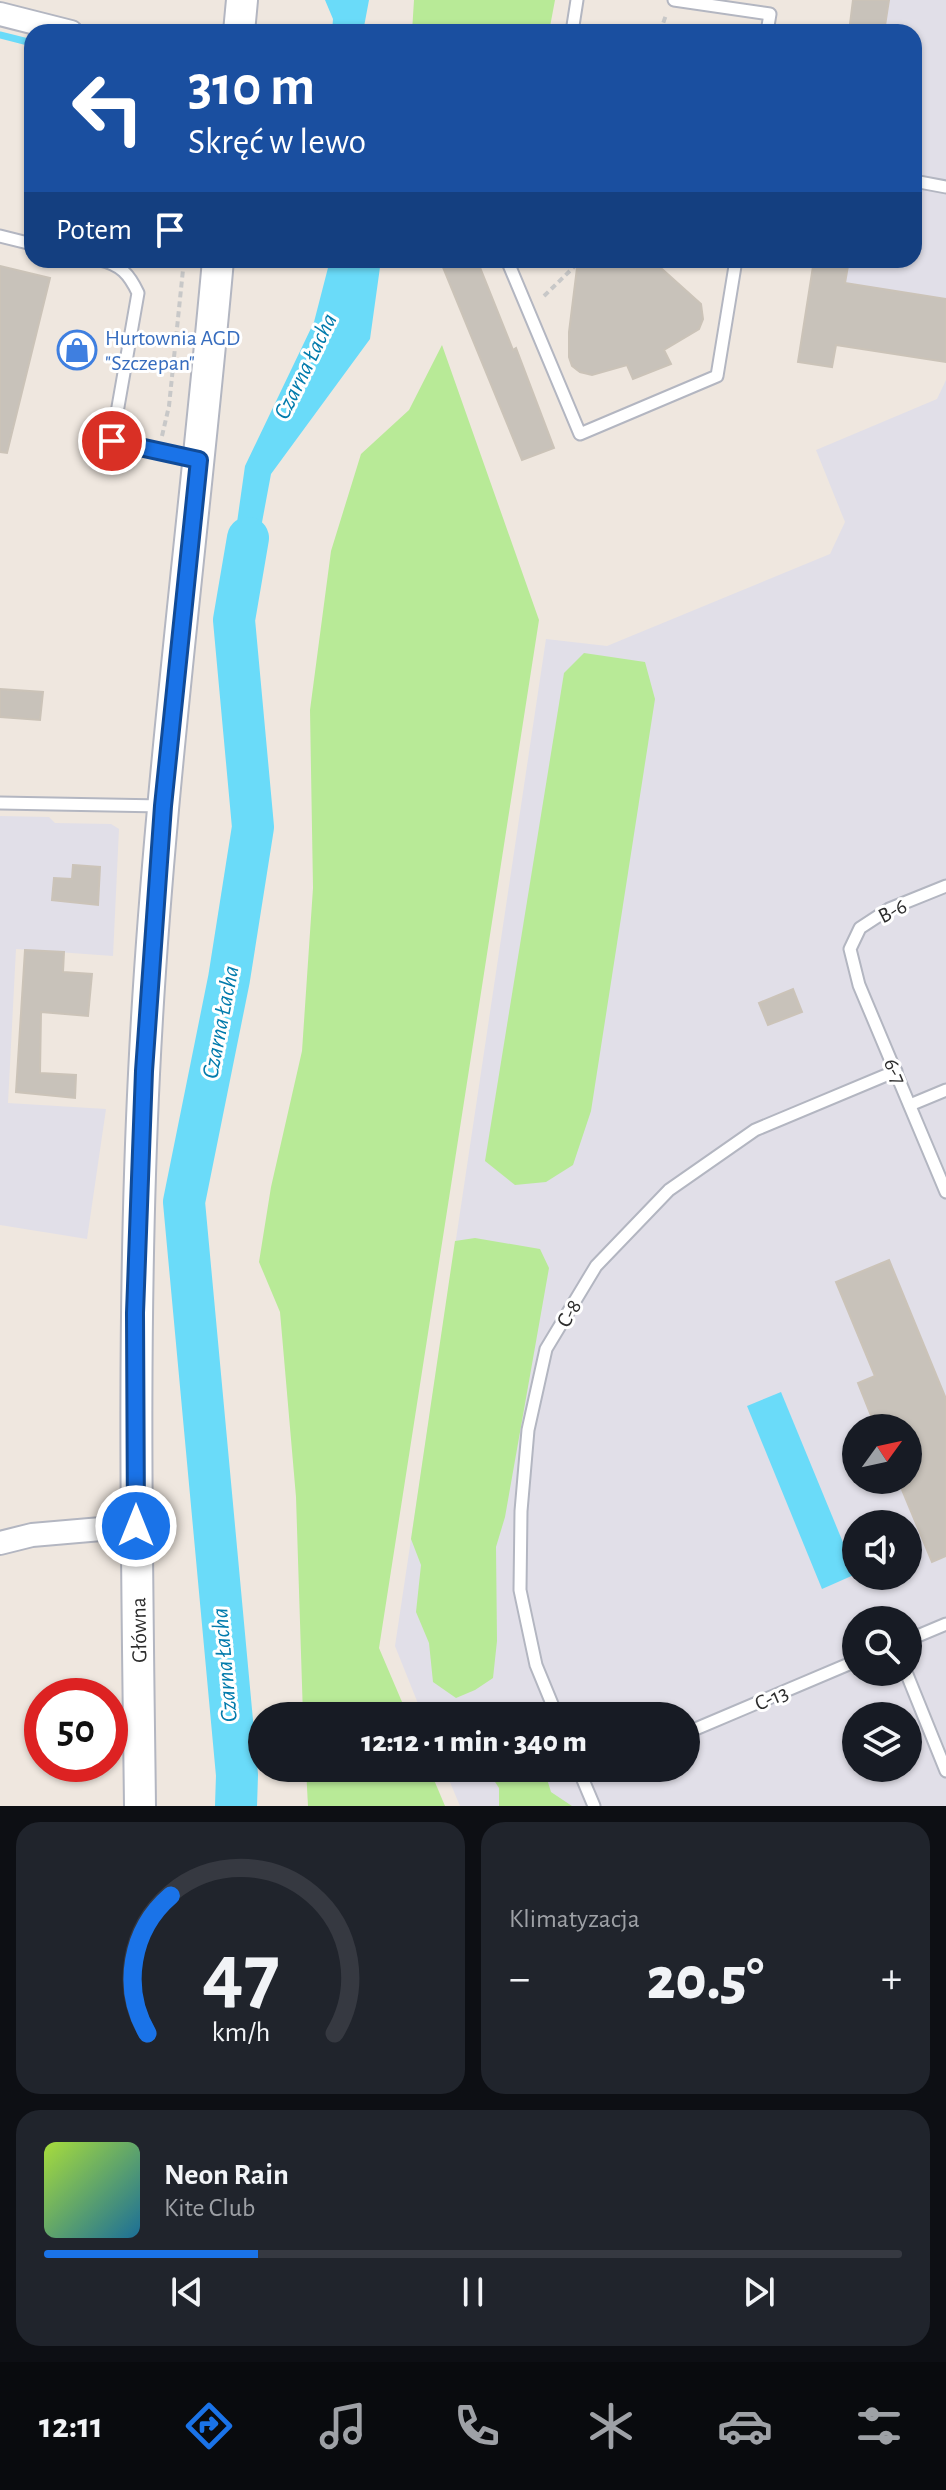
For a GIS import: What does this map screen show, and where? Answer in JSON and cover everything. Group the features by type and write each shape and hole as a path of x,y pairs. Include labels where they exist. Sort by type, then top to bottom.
{"main road":[{"path":"240,24 242,0"},
{"name":"Główna","path":"140,1806 135,1313 142,1117 163,806 217,268"}],"street":[{"path":"0,14 39,24"},
{"path":"0,1543 32,1535 136,1538"}],"lane":[{"path":"573,24 577,0"},
{"path":"674,0 770,14 768,24"},
{"path":"922,182 946,187"},
{"path":"0,236 24,242"},
{"path":"121,268 131,277 138,293 112,441 199,460"},
{"path":"510,268 580,434 717,376 735,268"},
{"path":"0,803 163,806"},
{"name":"B-6","path":"850,949 860,928 889,909 946,886"},
{"name":"6-7","path":"850,949 859,985 946,1192"},
{"name":"C-8","path":"551,1702 536,1665 520,1590 521,1511 528,1430 546,1349 596,1266 669,1190 755,1130 896,1071"},
{"path":"910,1105 946,1090"},
{"path":"922,1634 946,1624"},
{"name":"C-13","path":"700,1727 842,1667"},
{"path":"912,1686 946,1771"},
{"path":"584,1782 594,1806"}],"path":[{"path":"157,450 169,406 183,268"},
{"path":"544,296 573,268"}],"shaded area":[{"path":"889,0 946,0 946,299 845,283 848,268 922,268 922,24 885,24"},
{"path":"946,380 946,1806 460,1806 450,1782 700,1782 700,1702 417,1702 395,1646 546,639 607,646 830,554 845,522 816,450 937,399"},
{"path":"0,816 49,817 55,823 111,824 119,829 113,956 16,949 8,1103 106,1109 87,1239 0,1225"}],"green space":[{"path":"414,0 555,0 550,24 412,24"},
{"path":"442,345 539,620 379,1648 402,1702 303,1702 296,1497 280,1312 259,1262 271,1187 302,1051 313,888 310,710 331,551 361,454 409,410"},
{"path":"584,653 645,662 655,699 591,1111 573,1165 546,1182 515,1185 485,1161 564,673"},
{"path":"475,1238 540,1249 549,1268 505,1517 496,1547 497,1641 493,1678 456,1698 433,1682 429,1643 416,1612 421,1565 411,1539 455,1241"},
{"path":"307,1782 435,1782 445,1806 308,1806"},
{"path":"495,1782 548,1782 551,1792 572,1806 499,1806 499,1788"}],"water":[{"path":"325,0 369,0 364,24 333,24"},
{"path":"328,268 380,268 370,339 271,474 244,619 231,565 245,466 314,322"},
{"path":"781,1392 842,1540 842,1580 822,1589 747,1406"}],"building":[{"path":"853,0 889,0 885,24 850,24"},
{"path":"0,266 50,278 7,453 0,452"},
{"path":"443,268 480,268 513,350 516,348 554,448 522,460"},
{"path":"577,268 661,268 701,304 703,319 699,329 664,350 671,364 633,379 627,365 592,375 580,372 572,366 569,357"},
{"path":"813,268 848,268 845,283 946,299 946,362 836,345 832,367 798,362"},
{"path":"0,689 43,692 40,720 0,717"},
{"path":"73,865 100,867 98,905 52,900 54,878 72,879"},
{"path":"25,950 64,952 63,972 92,974 88,1016 41,1012 40,1073 76,1075 75,1098 16,1092"},
{"path":"793,989 802,1012 768,1025 759,1003"},
{"path":"889,1260 946,1399 946,1556 932,1562 922,1538 922,1510 910,1510 904,1494 922,1494 922,1414 870,1414 858,1383 875,1376 836,1282"}],"waterway":[{"path":"0,35 24,41"},
{"name":"Czarna Łacha","path":"236,1806 237,1775 184,1202 229,979 253,827 234,620 248,538"}],"place":[{"name":"Hurtownia AGD \"Szczepan\"","path":"77,350"}],"route":[{"path":"112,441 199,460 163,806 144,1071 135,1313 136,1526"}]}
